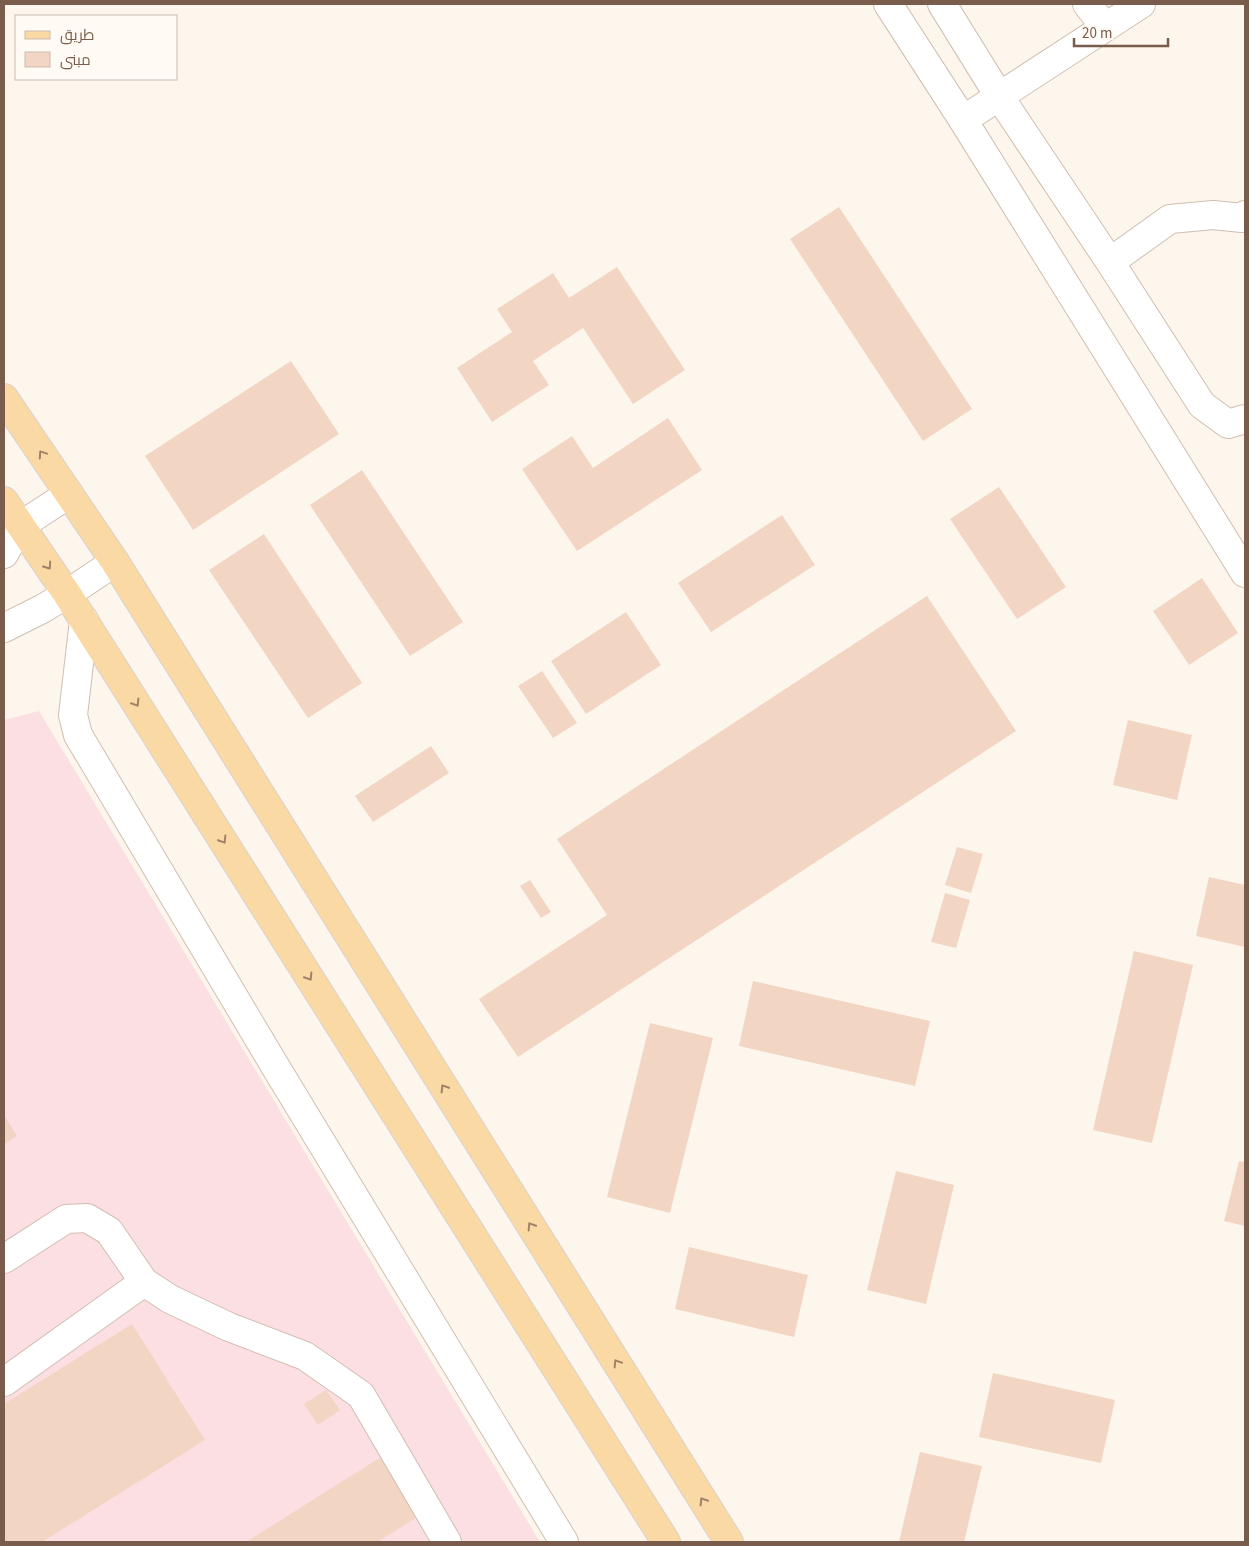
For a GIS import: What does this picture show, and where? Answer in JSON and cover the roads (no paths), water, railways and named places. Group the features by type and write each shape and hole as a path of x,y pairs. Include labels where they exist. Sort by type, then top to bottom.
{"main road":[{"path":"4,398 115,562 729,1542"},
{"path":"4,501 84,620 666,1542"}],"street":[{"path":"888,4 963,120 1245,572"},
{"path":"942,4 1202,405 1228,424 1245,419"},
{"path":"1087,4 1105,27"},
{"path":"963,120 1141,4"},
{"path":"1110,262 1170,219 1213,215 1242,218 1245,216"},
{"path":"4,554 20,526 69,494"},
{"path":"4,628 42,609 115,562"},
{"path":"84,620 73,715 78,735 270,1058 564,1542"},
{"path":"4,1259 66,1219 87,1218 109,1231 144,1282 170,1299 229,1327 305,1356 361,1395 447,1542"},
{"path":"4,1382 144,1282"}]}
